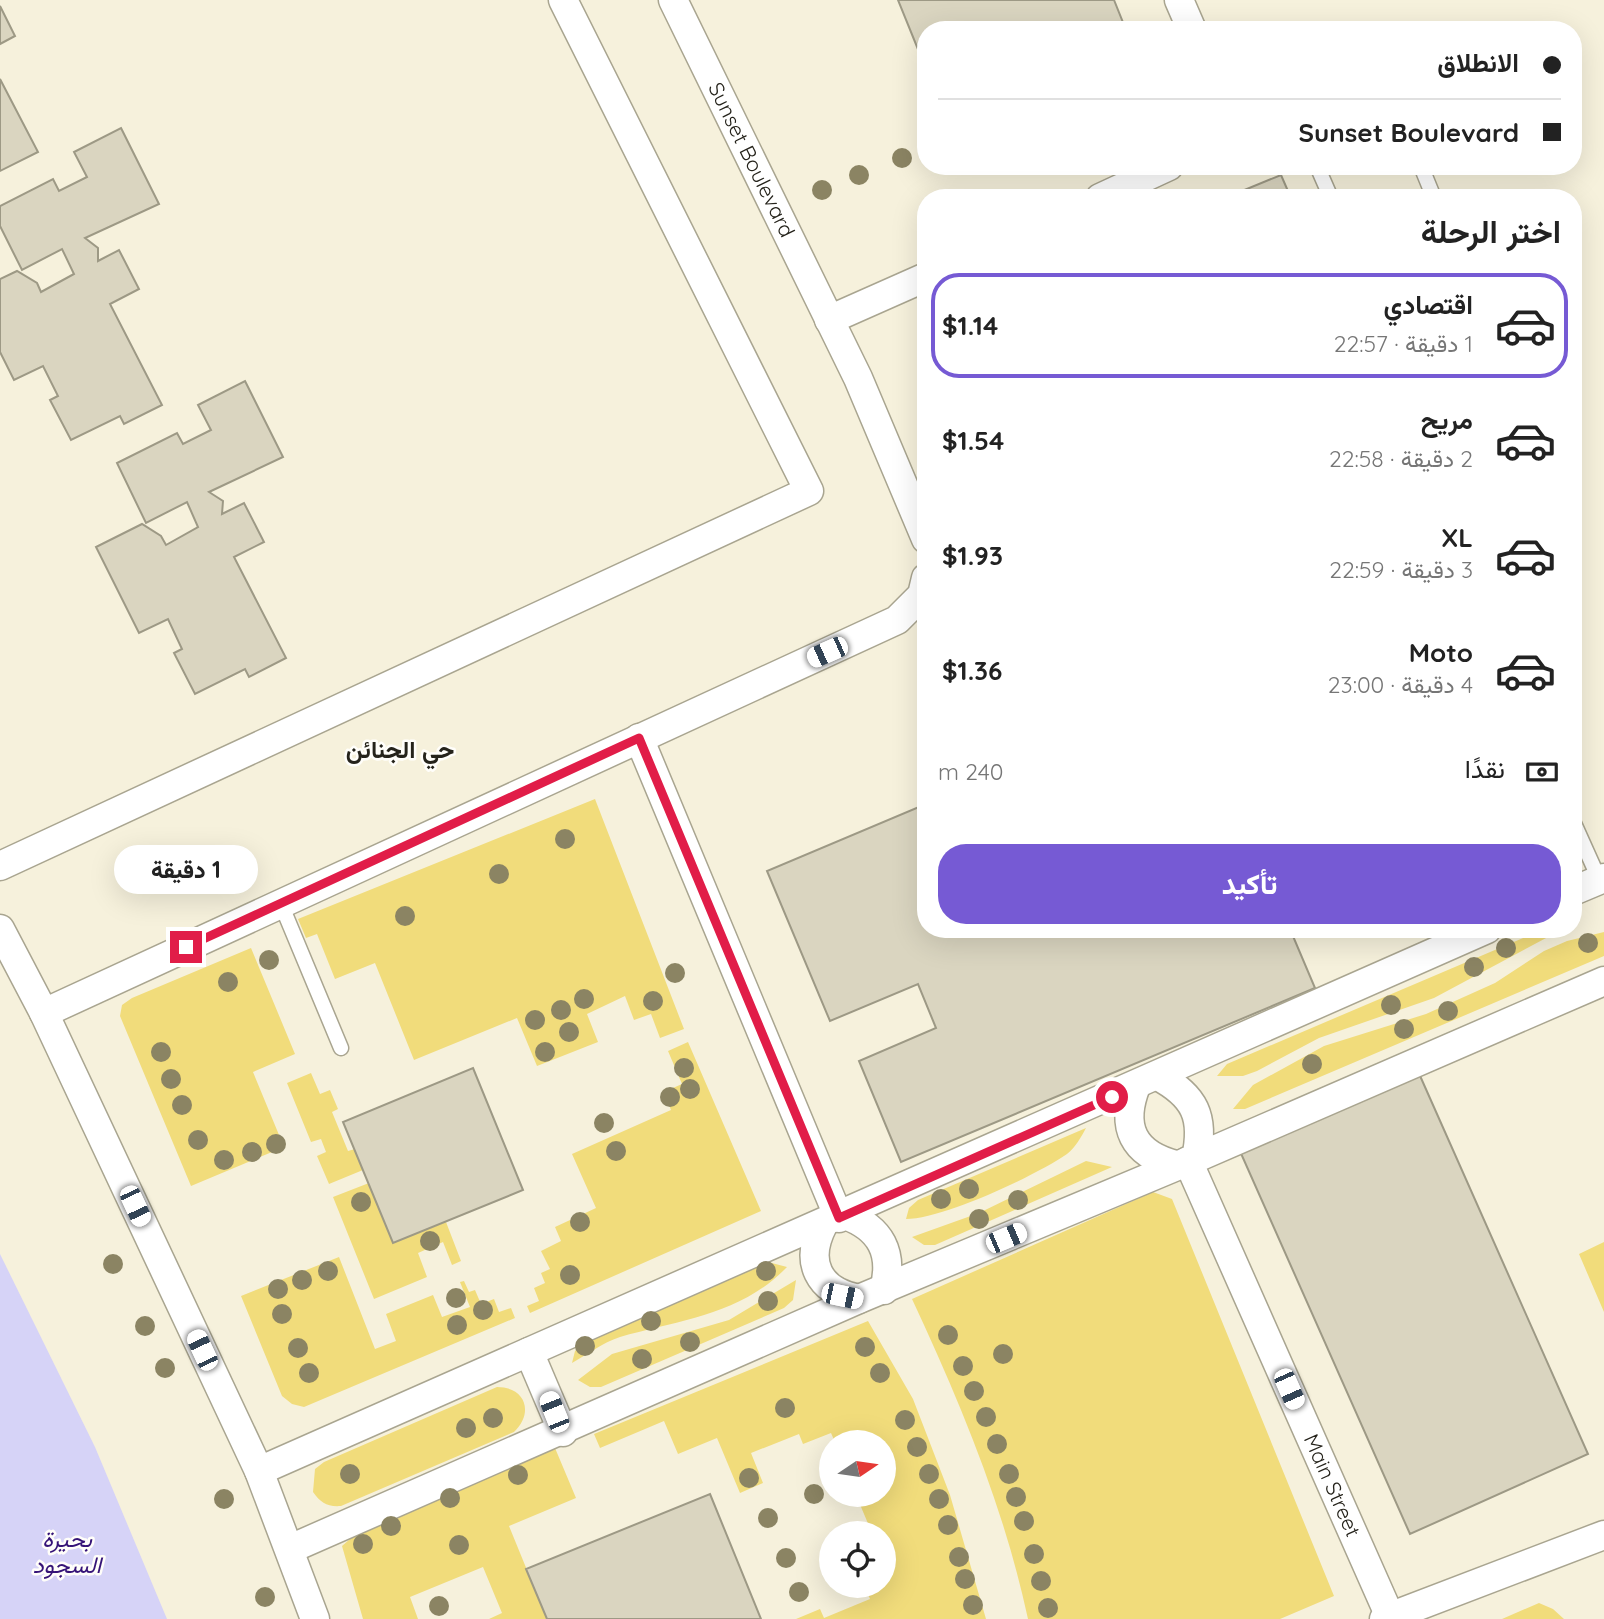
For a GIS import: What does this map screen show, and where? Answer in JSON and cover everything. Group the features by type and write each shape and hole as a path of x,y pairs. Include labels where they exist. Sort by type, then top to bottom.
{"street":[{"path":"0,866 809,491 564,0"},
{"name":"Sunset Boulevard","path":"673,0 858,378 917,518"},
{"path":"1179,0 1188,21"},
{"path":"1119,189 1150,175"},
{"path":"829,320 917,281"},
{"path":"44,1013 897,620 917,600"},
{"path":"639,738 836,1219"},
{"path":"1582,887 1602,879"},
{"path":"0,929 44,1013 259,1471 315,1619"},
{"path":"259,1471 836,1219 1467,938"},
{"path":"290,1549 871,1295 1604,981"},
{"path":"1147,1081 1128,1120 1133,1137 1145,1152 1187,1161"},
{"path":"1147,1081 1182,1093 1199,1119 1200,1140 1187,1161"},
{"name":"Main Street","path":"1187,1161 1388,1618"},
{"path":"836,1219 816,1240 814,1256 818,1273 828,1287 842,1296 871,1295"},
{"path":"836,1219 863,1222 878,1235 887,1252 889,1271 871,1295"},
{"path":"529,1352 562,1432"},
{"path":"1388,1618 1604,1535"}],"lane":[{"path":"1582,839 1602,879"},
{"path":"281,904 341,1048"}],"shaded area":[{"path":"595,799 684,1029 660,1038 651,1014 634,1020 625,996 587,1014 598,1042 537,1066 517,1018 414,1060 375,963 335,979 317,934 306,938 298,919"},
{"path":"1604,932 1604,956 1245,1109 1233,1109 1253,1085 1324,1046 1426,1014 1495,983 1544,951"},
{"path":"1523,938 1546,938 1434,998 1319,1038 1257,1071 1243,1076 1217,1076 1227,1064"},
{"path":"251,948 295,1054 253,1072 284,1147 191,1186 120,1016 122,1005 132,998"},
{"path":"688,1042 761,1211 530,1313 527,1306 539,1301 534,1288 545,1283 541,1273 550,1269 541,1251 561,1241 555,1227 596,1208 572,1154 671,1110 664,1092 682,1084 668,1051"},
{"path":"311,1073 320,1094 330,1090 338,1109 332,1112 348,1151 355,1149 363,1170 329,1184 317,1156 326,1152 321,1139 311,1142 287,1083"},
{"path":"1086,1128 1070,1151 1034,1173 965,1204 906,1219 909,1208 918,1200"},
{"path":"1086,1161 1112,1167 935,1245 924,1245 912,1237 979,1213"},
{"path":"369,1183 393,1243 446,1222 461,1261 452,1265 443,1242 418,1253 427,1277 374,1299 333,1197"},
{"path":"1153,1192 1172,1199 1334,1596 1280,1619 1028,1619 1006,1536 979,1456 912,1299"},
{"path":"1604,1242 1604,1312 1579,1254"},
{"path":"339,1257 375,1349 396,1341 386,1314 433,1295 442,1317 470,1307 460,1282 464,1281 469,1292 475,1290 481,1304 494,1299 499,1312 511,1308 515,1318 304,1407 292,1404 282,1396 241,1296"},
{"path":"768,1262 787,1267 750,1296 709,1314 613,1339 572,1363 575,1351 584,1343"},
{"path":"796,1280 793,1300 784,1308 601,1387 590,1387 578,1380 612,1354 729,1320"},
{"path":"868,1321 913,1399 950,1495 986,1619 796,1619 820,1609 824,1618 870,1598 896,1598 896,1521 867,1521 861,1507 896,1507 896,1430 819,1430 819,1438 803,1444 799,1434 751,1453 763,1483 740,1493 717,1438 678,1454 664,1421 600,1448 594,1434"},
{"path":"497,1387 515,1391 524,1402 524,1417 514,1432 341,1506 325,1504 313,1492 315,1469 324,1462"},
{"path":"555,1448 576,1498 509,1526 547,1619 489,1619 502,1613 483,1567 410,1597 418,1619 363,1619 342,1546 358,1532"},
{"path":"1539,1603 1553,1609 1564,1619 1502,1619"}],"water":[{"name":"بحيرة السجود","path":"0,1254 95,1447 167,1619 0,1619"}],"building":[{"path":"898,0 1114,0 1122,21 917,21 917,47"},
{"path":"0,6 15,36 0,44"},
{"path":"0,79 38,152 0,171"},
{"path":"121,128 159,204 85,238 98,248 98,261 119,250 139,289 110,304 162,405 124,424 120,416 71,440 50,400 58,396 43,366 14,380 0,352 0,279 17,271 37,283 41,292 74,274 62,249 22,270 0,226 0,206 53,179 59,191 87,177 74,152"},
{"path":"1281,175 1287,189 1247,189"},
{"path":"245,381 283,457 209,492 223,501 222,514 244,503 264,542 234,557 286,658 249,677 245,669 195,694 174,653 182,649 168,619 139,633 96,547 142,524 161,536 166,545 198,527 187,502 146,523 117,463 177,433 183,444 211,430 198,405"},
{"path":"917,808 917,938 1294,938 1315,988 901,1162 859,1061 936,1028 918,984 830,1021 767,871"},
{"path":"473,1068 523,1190 393,1243 343,1122"},
{"path":"1417,1069 1588,1454 1410,1534 1239,1149"},
{"path":"710,1494 761,1619 547,1619 526,1569"}],"district":[{"name":"حي الجنائن","path":"400,750"}],"route":[{"path":"186,947 639,738 839,1218 1112,1097"}]}
